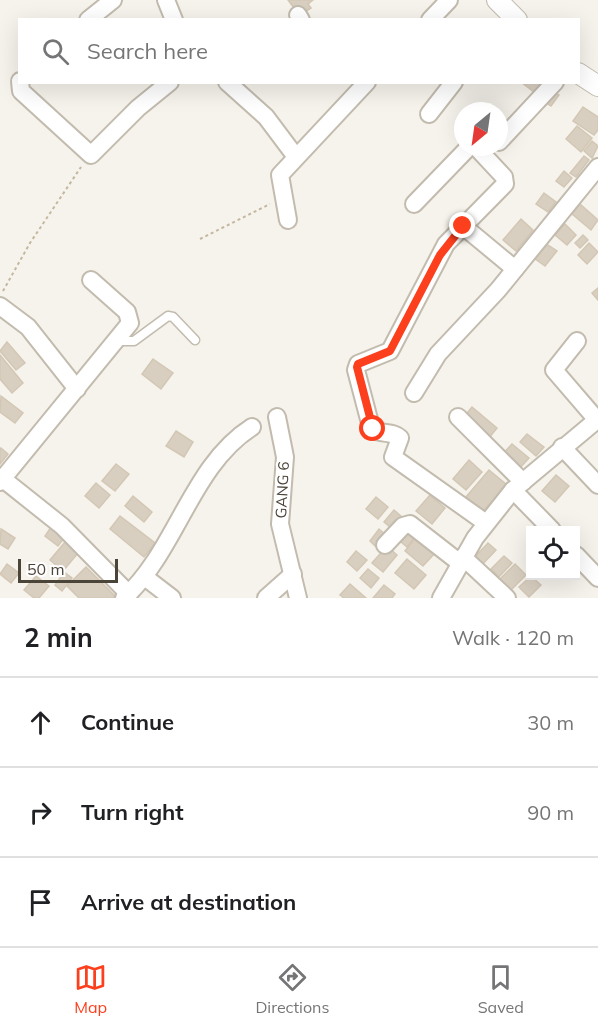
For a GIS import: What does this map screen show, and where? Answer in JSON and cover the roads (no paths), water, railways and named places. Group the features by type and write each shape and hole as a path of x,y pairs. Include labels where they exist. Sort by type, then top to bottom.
{"street":[{"path":"90,18 113,0"},
{"path":"166,0 173,18"},
{"path":"432,18 449,0"},
{"path":"580,74 598,86"},
{"path":"20,84 21,92 90,155 138,108 168,84"},
{"path":"229,84 266,117 296,156"},
{"path":"429,114 452,84"},
{"path":"508,132 553,84"},
{"path":"288,220 280,175 361,85"},
{"path":"414,204 460,156"},
{"path":"486,523 393,457 400,438 371,427 356,370 358,364 390,351 440,255 463,226 505,184 504,177 490,156"},
{"path":"414,393 438,354 515,269 598,167"},
{"path":"463,226 515,269"},
{"path":"91,280 130,318 127,329 2,481 62,526 127,596 146,578 224,448 252,427"},
{"path":"0,306 28,327 77,389"},
{"path":"441,598 461,560 486,523 518,486 562,447 598,420 554,370 577,341"},
{"name":"GANG 6","path":"277,417 285,457 280,524 298,598"},
{"path":"458,417 518,486 548,526"},
{"path":"562,447 598,485"},
{"path":"384,545 403,526 410,524 461,560 507,598"},
{"path":"580,559 598,578"},
{"path":"266,598 293,574"},
{"path":"146,578 172,598"}],"lane":[{"path":"116,341 134,341 168,316 173,317 195,340"}]}
